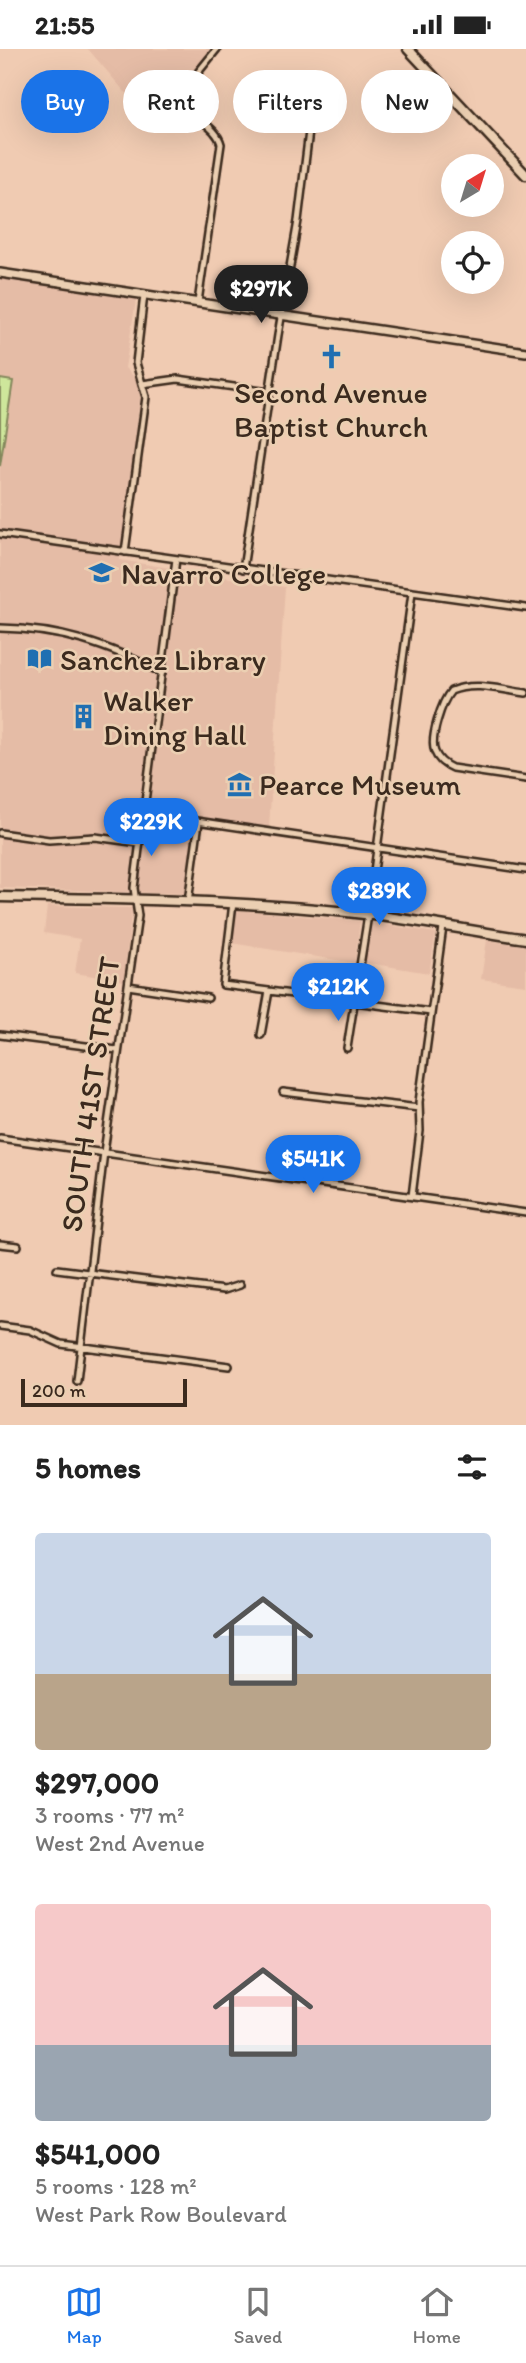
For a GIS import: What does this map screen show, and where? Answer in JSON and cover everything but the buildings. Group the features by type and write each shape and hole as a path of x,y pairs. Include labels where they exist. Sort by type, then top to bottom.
{"main road":[{"path":"408,49 526,175"},
{"path":"0,897 233,903 368,915 526,939"}],"street":[{"path":"198,302 221,144 214,130 186,105 183,96 191,81 217,49"},
{"path":"243,569 281,314 298,221 309,133"},
{"path":"0,274 526,352"},
{"path":"125,552 146,397 136,363 144,295"},
{"path":"142,384 178,379 269,392"},
{"path":"0,534 526,608"},
{"name":"SOUTH 41ST STREET","path":"77,1381 117,1050 138,916 134,888 176,559"},
{"path":"347,1048 412,593"},
{"path":"0,628 32,629 74,636 130,656 162,673"},
{"path":"526,693 479,686 462,686 451,691 441,710 434,746 442,762 452,768 526,779"},
{"path":"143,813 526,870"},
{"path":"188,902 199,823"},
{"path":"0,833 59,841 95,837 139,843"},
{"path":"233,903 223,985 431,1012"},
{"path":"412,1196 420,1131 419,1108 443,927"},
{"path":"128,986 208,998"},
{"path":"261,1035 269,991"},
{"path":"0,1035 117,1050"},
{"path":"283,1091 419,1108"},
{"path":"0,1139 526,1213"},
{"path":"0,1244 18,1246"},
{"path":"57,1269 224,1290 240,1286"},
{"path":"0,1326 30,1330 61,1344 229,1366"}],"shaded area":[{"path":"88,49 210,49 195,70 123,70 123,90 109,70"},
{"name":"Navarro College","path":"0,277 137,294 125,368 142,384 120,560 285,587 269,827 199,818 189,894 0,888"},
{"path":"47,906 132,908 124,981 75,973 80,939 44,933"},
{"path":"237,910 360,921 355,963 231,943 234,914"},
{"path":"369,922 436,933 429,973 362,962"},
{"path":"487,940 526,946 526,985 481,979"}],"green space":[{"path":"0,379 13,381 0,466"}],"place":[{"name":"Second Avenue Baptist Church","path":"331,357"},
{"name":"Navarro College","path":"101,573"},
{"name":"Sanchez Library","path":"40,659"},
{"name":"Walker Dining Hall","path":"83,717"},
{"name":"Pearce Museum","path":"239,784"}]}
